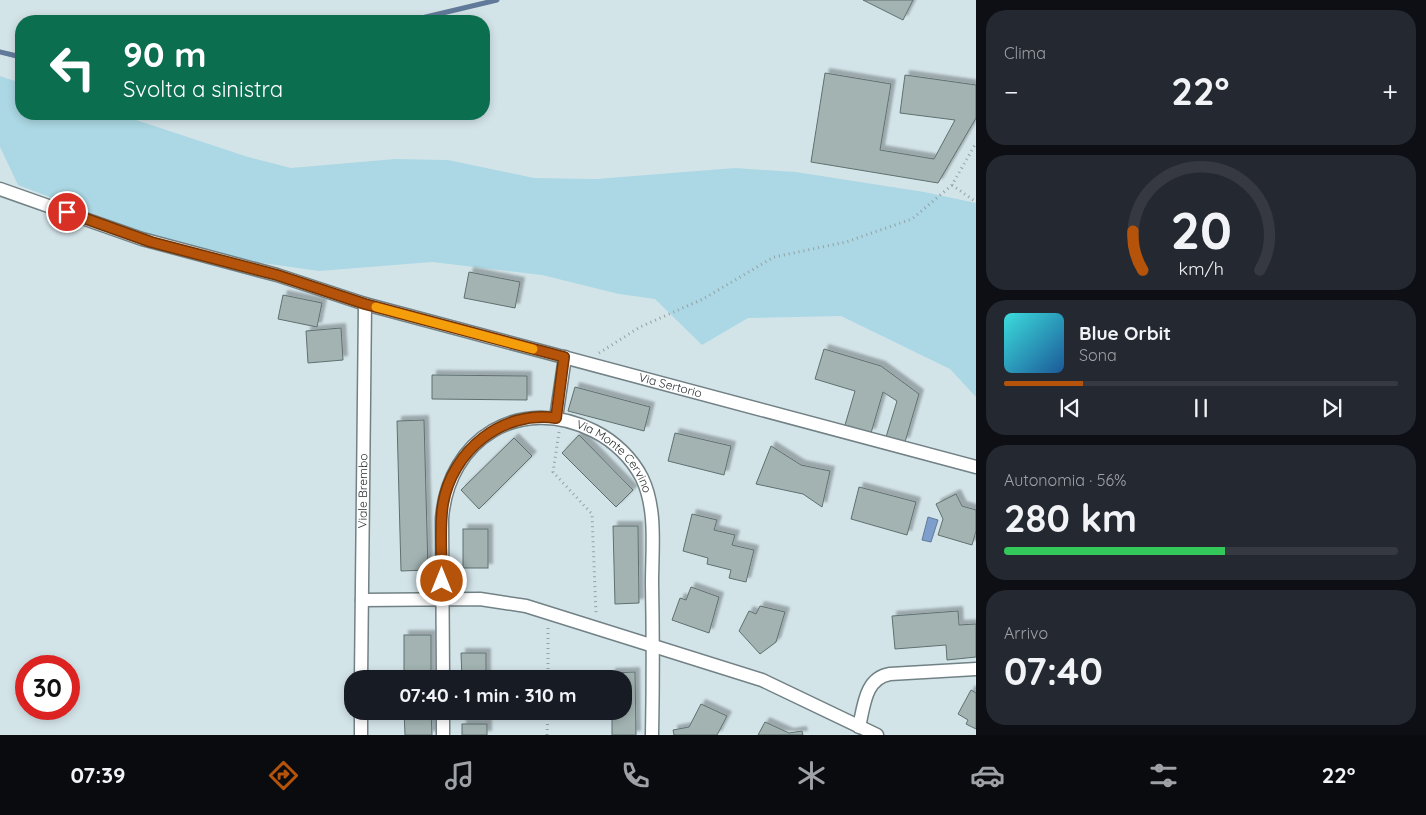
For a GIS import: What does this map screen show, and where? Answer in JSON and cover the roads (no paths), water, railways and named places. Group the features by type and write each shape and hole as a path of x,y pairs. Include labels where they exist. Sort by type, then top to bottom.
{"street":[{"name":"Via Sertorio","path":"0,189 142,239 277,275 365,304 976,467"},
{"name":"Viale Brembo","path":"361,670 365,304"},
{"path":"558,418 564,357"},
{"name":"Via Monte Cervino","path":"443,670 443,511 448,485 456,469 477,442 504,424 530,417 558,418 589,428 613,443 633,463 646,487 652,520 652,735"},
{"path":"362,600 442,598 495,600 548,612 762,680 877,735"},
{"path":"859,726 869,688 880,677 890,674 976,669"},
{"path":"361,720 361,735"},
{"path":"443,720 443,735"}],"water":[{"path":"928,517 938,520 931,542 922,540"}],"waterway":[{"path":"434,15 497,0"},
{"path":"0,52 15,56"}]}
